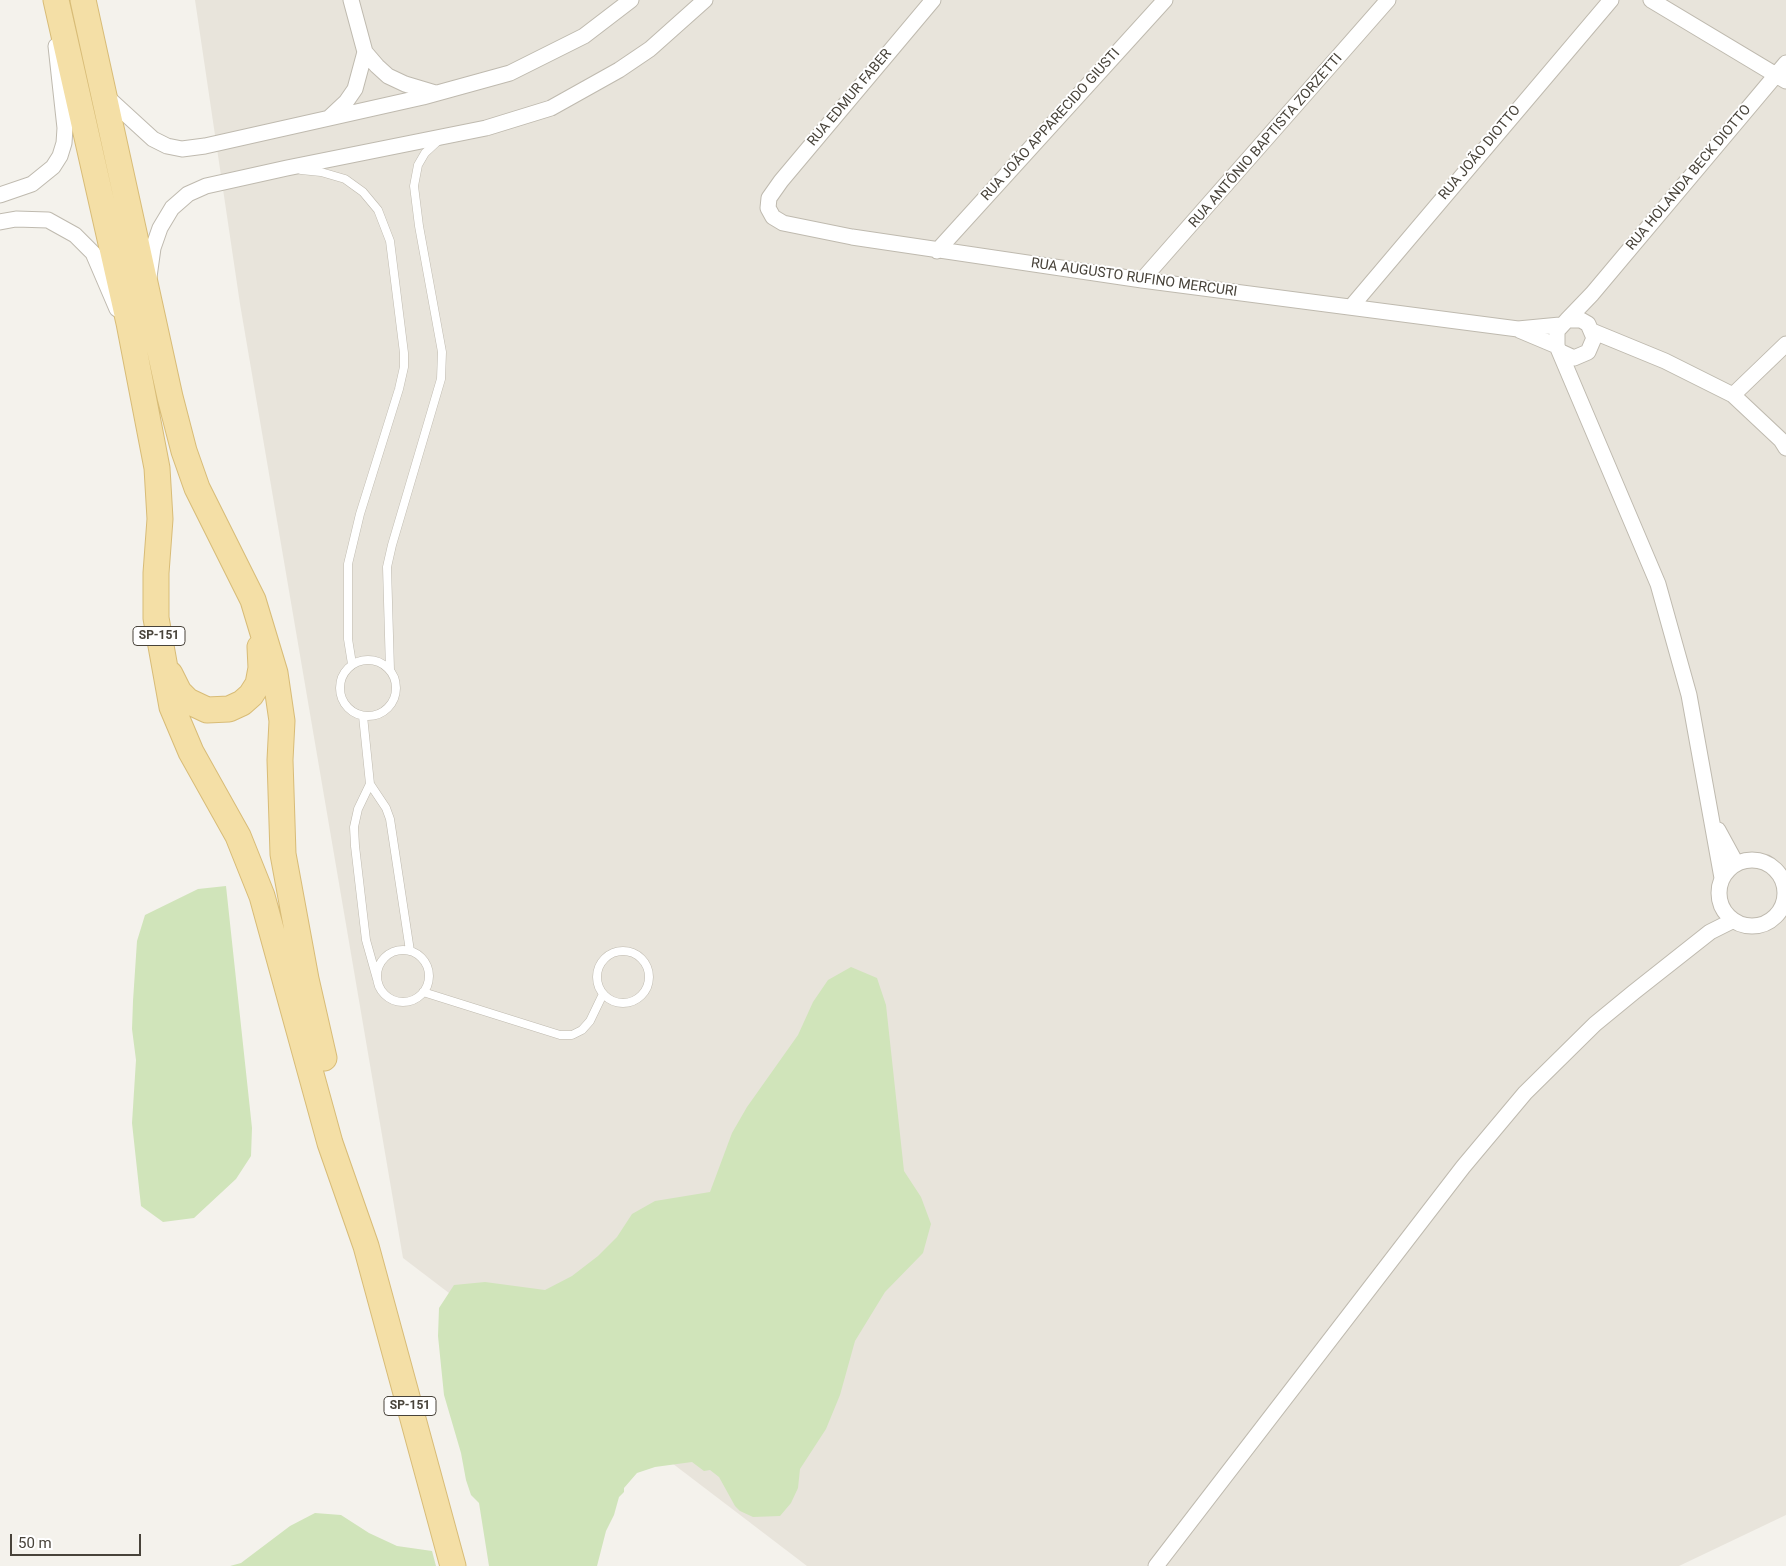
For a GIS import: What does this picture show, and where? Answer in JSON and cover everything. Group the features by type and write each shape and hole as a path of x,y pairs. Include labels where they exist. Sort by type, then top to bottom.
{"main road":[{"name":"SP-151","path":"56,0 133,349 157,468 160,519 156,572 156,618 172,707 191,752 238,836 262,896 330,1143 366,1246"},
{"name":"SP-151","path":"83,0 146,291 184,451 197,488 253,600 275,673 282,721 280,769 282,854 306,979 366,1246 453,1566"},
{"path":"162,658 179,692 188,701 207,710 218,711 242,703 251,695 258,684 261,668 260,641 253,600"}],"street":[{"path":"0,195 32,184 52,168 64,143 65,128 51,0"},
{"path":"350,0 365,52 388,76 437,94"},
{"path":"104,94 153,139 167,146 182,148 205,146 437,94 510,72 584,36 631,0"},
{"path":"146,291 153,248 160,228 172,208 188,194 206,186 287,168 486,128 552,108 650,49 705,0"},
{"name":"RUA EDMUR FABER","path":"769,198 932,0"},
{"name":"RUA JOÃO APPARECIDO GIUSTI","path":"937,251 1165,0"},
{"name":"RUA ANTÔNIO BAPTISTA ZORZETTI","path":"1142,280 1172,249 1388,0"},
{"name":"RUA JOÃO DIOTTO","path":"1351,307 1610,0"},
{"path":"1651,0 1783,73"},
{"path":"328,119 346,102 355,89 365,52"},
{"name":"RUA HOLANDA BECK DIOTTO","path":"1564,323 1592,294 1783,73"},
{"name":"RUA AUGUSTO RUFINO MERCURI","path":"769,198 768,208 773,217 783,223 937,251 1518,329 1564,323"},
{"path":"0,222 48,220 62,225 85,244 100,267 133,349"},
{"path":"1564,352 1588,352 1591,334 1592,294"},
{"path":"1786,448 1781,440 1733,395 1665,361 1621,342 1591,334 1581,320 1564,323 1555,338 1564,352 1574,389 1658,584 1688,695 1722,878 1719,898 1729,917 1746,926 1757,926 1781,917 1785,898 1783,879 1786,858"},
{"name":"RUA AUGUSTO RUFINO MERCURI","path":"1518,329 1564,352"},
{"path":"1733,395 1786,344"},
{"path":"1711,818 1736,863"},
{"path":"1722,878 1736,863 1757,860 1783,879"},
{"path":"1156,1566 1463,1167 1518,1100 1595,1024 1729,917"}],"lane":[{"path":"390,670 376,660 368,659 352,664 340,680 341,699 346,707 364,716 382,713 390,706 396,688 390,670 387,566 440,379 442,352 419,226 414,186 418,165 425,153 440,138"},
{"path":"287,168 321,172 345,179 364,192 378,210 392,250 404,367 360,514 348,564 348,639 352,664"},
{"path":"364,716 370,784 386,808 390,819 410,951"},
{"path":"370,784 358,809 354,827 354,846 366,940 377,979 380,989 387,997 396,1001 406,1002 416,999 428,983 428,973 426,963 419,956 410,951 400,950 390,953 383,960 378,969 377,979"},
{"path":"628,951 643,960 648,968 649,977 648,986 644,994 628,1003 619,1003 603,994 599,986 599,968 610,954 628,951"},
{"path":"423,992 560,1035 572,1035 582,1030 590,1021 603,994"}],"shaded area":[{"path":"195,0 1786,0 1786,1515 1679,1566 807,1566 403,1258 240,304"}],"green space":[{"path":"226,886 252,1128 251,1156 236,1179 194,1218 163,1222 141,1206 132,1123 136,1060 132,1029 137,941 145,915 198,889"},
{"path":"851,967 877,978 886,1005 904,1171 921,1197 931,1224 923,1253 885,1292 855,1341 840,1395 826,1429 800,1469 798,1488 791,1503 780,1516 753,1517 740,1511 735,1506 719,1477 710,1470 704,1471 692,1462 655,1467 637,1473 624,1488 624,1492 619,1497 614,1515 606,1531 597,1566 489,1566 479,1503 471,1495 466,1480 461,1453 444,1395 438,1336 439,1308 454,1285 485,1282 545,1290 572,1276 598,1256 617,1237 632,1214 655,1201 710,1192 732,1133 747,1107 798,1035 813,1002 828,980"},
{"path":"315,1513 341,1515 369,1533 397,1546 432,1551 436,1566 230,1566 241,1563 290,1526"}]}
